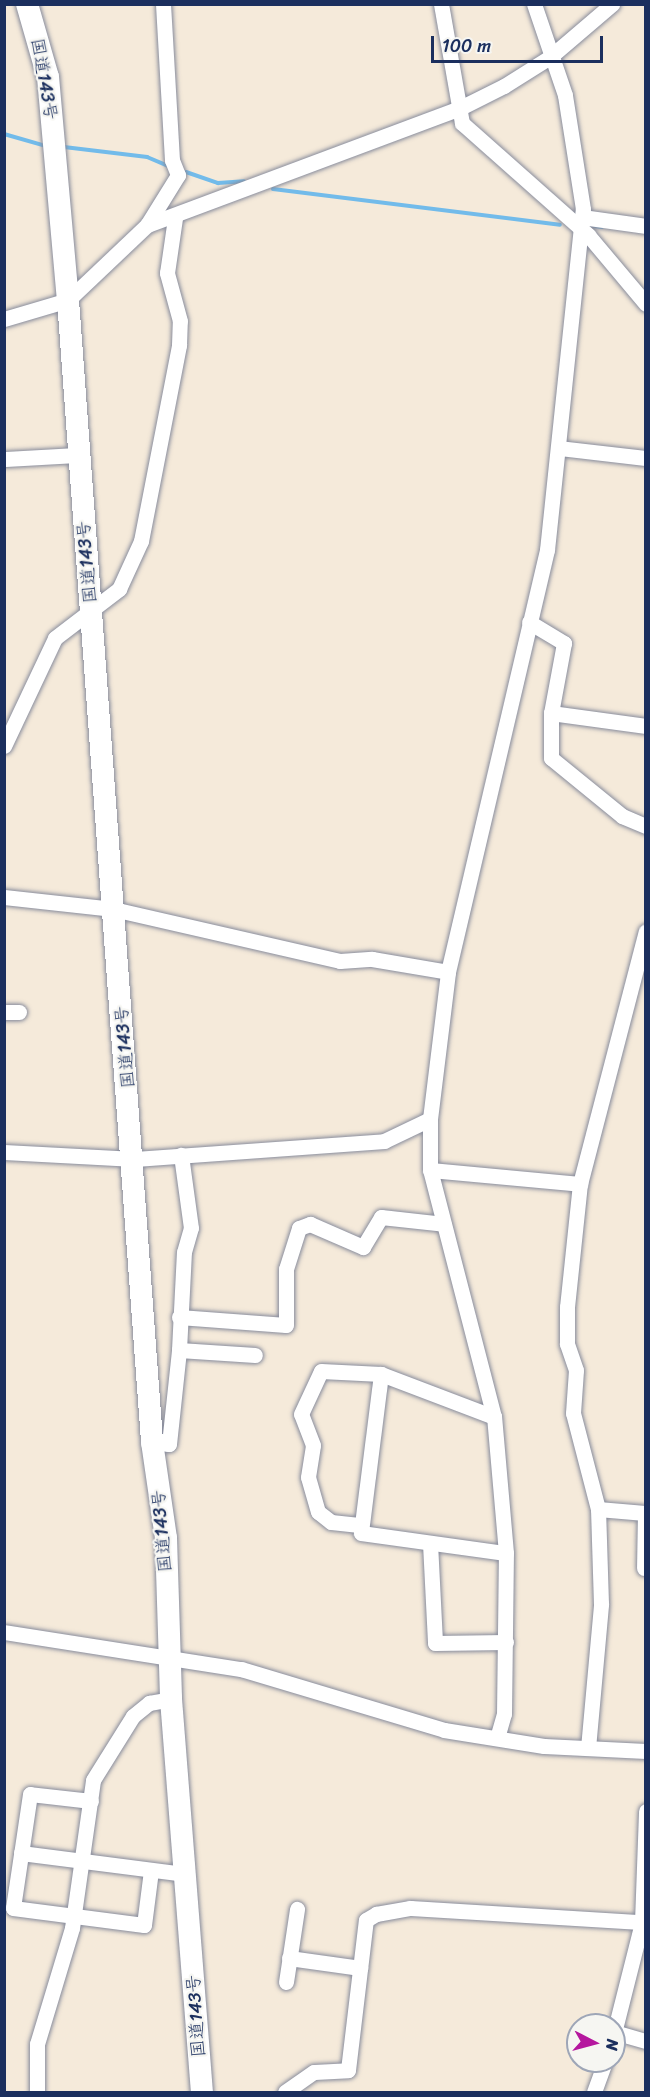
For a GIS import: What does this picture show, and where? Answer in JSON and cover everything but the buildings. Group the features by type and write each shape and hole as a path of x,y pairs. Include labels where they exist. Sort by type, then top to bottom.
{"highway":[{"name":"国道143号","path":"27,4 48,77 68,300 113,909 135,1159 152,1442 166,1538 168,1656 202,2092"}],"street":[{"path":"4,319 68,300 147,225 178,176 171,160 163,4"},
{"path":"441,4 462,123 582,223 645,304"},
{"path":"497,1738 504,1714 506,1553 494,1417 430,1170 430,1119 448,972 547,550 582,223 583,188 571,128 534,4"},
{"path":"147,225 175,218 458,109 550,57 612,4"},
{"path":"4,746 10,719 55,638 91,608 119,589 130,573 154,494 179,345 180,321 167,273 175,218"},
{"path":"582,223 645,226"},
{"path":"559,448 645,458"},
{"path":"4,459 78,455"},
{"path":"529,622 564,643 551,713 551,758 622,816 645,826"},
{"path":"551,713 645,726"},
{"path":"4,897 113,909 340,961 372,959 448,972"},
{"path":"588,1748 601,1604 598,1509 573,1413 576,1370 567,1344 580,1184 645,931"},
{"path":"4,1152 135,1159 384,1141 430,1119"},
{"path":"152,1442 169,1444 179,1350 184,1252 191,1228 181,1155"},
{"path":"430,1170 580,1184"},
{"path":"180,1317 286,1326 286,1269 299,1228 310,1224 363,1247 381,1217 444,1224"},
{"path":"179,1350 255,1354"},
{"path":"359,1525 331,1522 318,1512 308,1477 314,1444 301,1414 321,1371 381,1374 494,1417"},
{"path":"381,1374 359,1525 361,1533 506,1553"},
{"path":"598,1509 645,1513 644,1568"},
{"path":"430,1543 435,1643 506,1642"},
{"path":"4,1632 241,1669 415,1723 497,1738 588,1748 645,1751"},
{"path":"37,2092 37,2044 74,1917 93,1780 116,1738 149,1703 171,1699"},
{"path":"91,1801 30,1794 13,1908 144,1925 150,1870"},
{"path":"619,2013 642,1922 645,1811"},
{"path":"21,1853 186,1874"},
{"path":"285,2092 314,2072 348,2070 366,1920 410,1908 642,1922"},
{"path":"286,1982 297,1909"},
{"path":"289,1958 360,1968"},
{"path":"626,2036 645,2041"},
{"path":"594,2092 601,2073"}],"waterway":[{"path":"4,134 46,146"},
{"path":"64,147 147,157 171,167"},
{"path":"186,172 218,183 244,181"},
{"path":"273,189 560,225"},
{"path":"588,225 602,227"}]}
